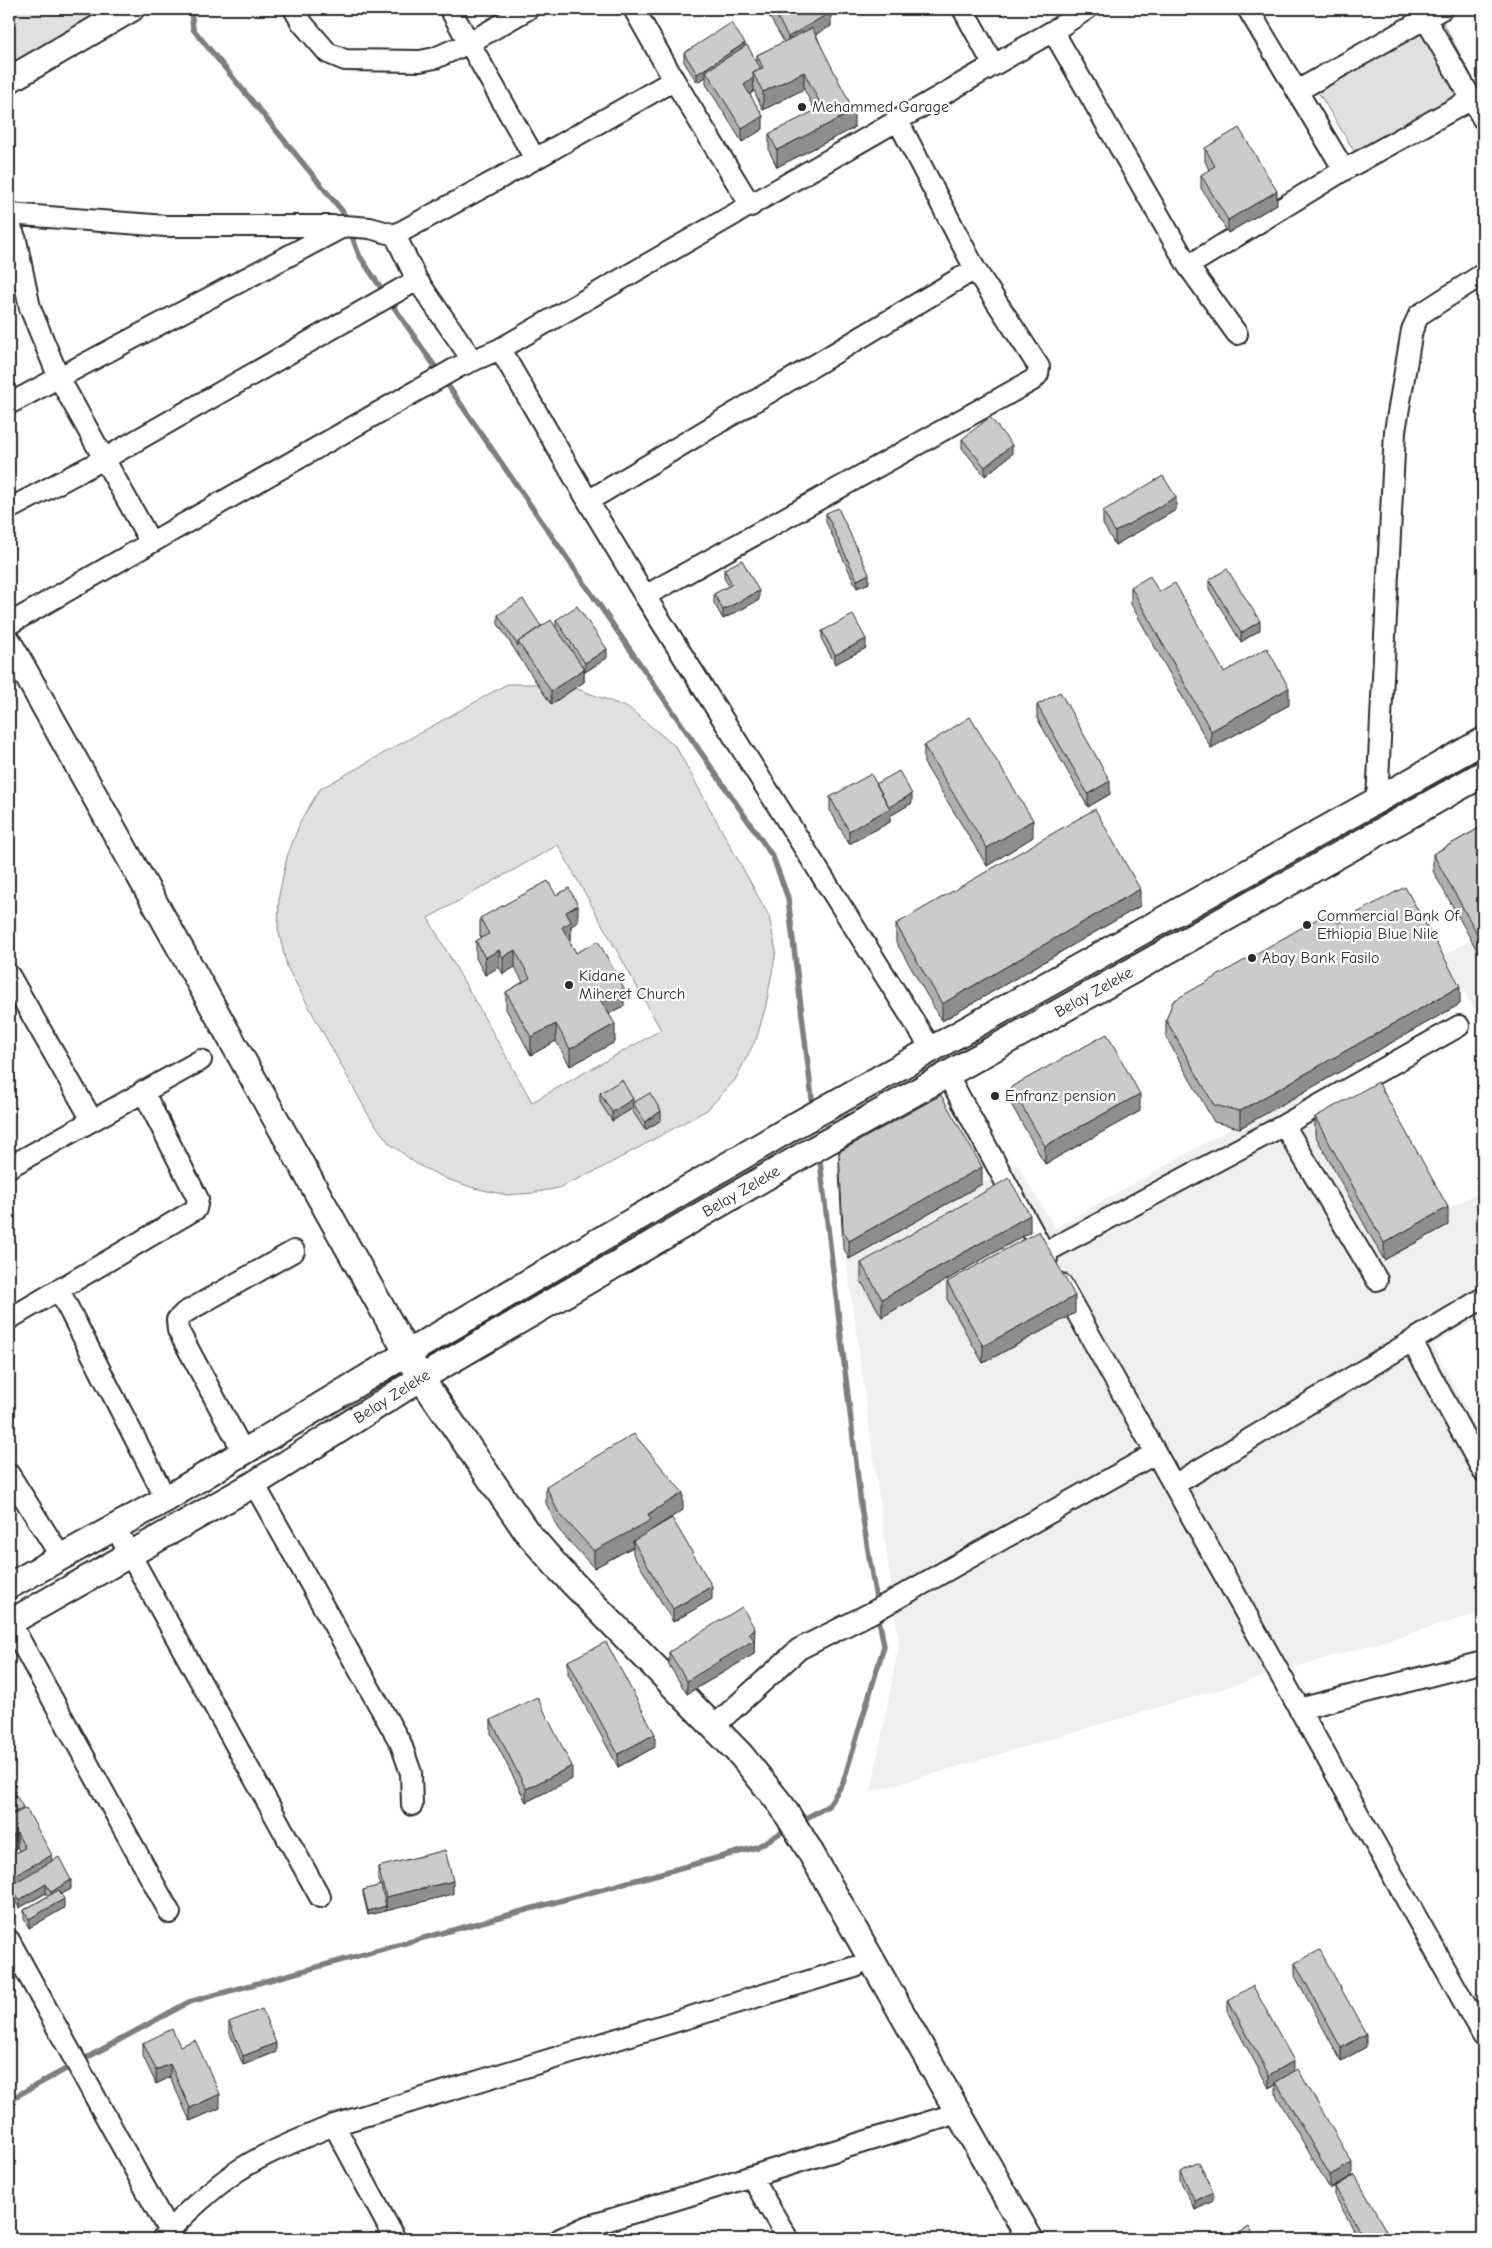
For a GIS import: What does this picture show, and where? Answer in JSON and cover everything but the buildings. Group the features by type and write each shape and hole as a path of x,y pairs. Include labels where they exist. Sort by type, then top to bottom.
{"street":[{"path":"9,80 131,9"},
{"path":"294,9 302,23 328,53 345,60 420,60 435,58 469,43 528,9"},
{"path":"450,9 536,159"},
{"path":"634,9 674,80 751,206"},
{"path":"963,9 993,64"},
{"path":"9,624 429,384 465,364 500,348 751,206 993,64 1053,31 1087,9"},
{"path":"1248,9 1344,170"},
{"path":"1297,91 1433,14 1472,100 1483,119"},
{"path":"1053,31 1188,266 1237,334"},
{"path":"9,214 166,226 345,226 370,228 395,235 536,159 674,80"},
{"path":"1188,266 1344,170 1472,100"},
{"path":"645,596 1033,380 1038,374 1039,367 975,269 898,121"},
{"path":"9,222 16,240 30,308 59,378 150,542"},
{"path":"9,404 345,226"},
{"path":"395,235 417,280 465,364"},
{"path":"588,501 975,269"},
{"path":"1388,828 1377,801 1395,431 1412,330 1418,315 1483,274"},
{"path":"9,509 104,459 417,280"},
{"path":"500,348 645,596 946,1074 1044,1253 1483,2036"},
{"path":"9,643 421,1378 526,1531 560,1570 740,1755 782,1806 807,1846 1030,2239"},
{"name":"Belay Zeleke","path":"9,1586 166,1499 406,1354 796,1125 1483,741"},
{"name":"Belay Zeleke","path":"9,1623 254,1484 421,1378 840,1134 1483,774"},
{"path":"9,974 92,1120"},
{"path":"1044,1253 1284,1125 1459,1026"},
{"path":"9,1167 201,1060"},
{"path":"9,1319 196,1209 198,1198 143,1091"},
{"path":"1284,1125 1377,1280"},
{"path":"244,1453 178,1330 177,1320 184,1313 294,1251"},
{"path":"59,1290 166,1499"},
{"path":"1174,1485 1483,1298"},
{"path":"1412,1341 1483,1471"},
{"path":"713,1727 799,1649 871,1613 1156,1453"},
{"path":"9,1474 61,1557"},
{"path":"254,1484 401,1744 411,1773 412,1805"},
{"path":"115,1527 320,1897"},
{"path":"9,1623 170,1913"},
{"path":"1300,1709 1483,1662"},
{"path":"9,1940 86,2080 168,2236 236,2172 277,2149 334,2125 855,1967"},
{"path":"560,2239 590,2233 752,2178 945,2117"},
{"path":"334,2125 395,2239"},
{"path":"752,2178 788,2239"}],"shaded area":[{"path":"9,9 115,9 9,66"},
{"path":"1436,9 1479,90 1359,159 1309,77"},
{"path":"507,684 538,684 551,704 575,688 629,708 676,747 769,916 776,951 766,1005 757,1037 735,1080 707,1110 598,1170 558,1188 533,1193 507,1195 474,1188 447,1179 418,1165 389,1143 369,1116 287,967 278,929 279,895 287,857 301,820 320,789","holes":["558,845 661,1030 532,1102 428,918"]},
{"path":"1483,933 1483,1025 1444,955"},
{"path":"1300,1089 1387,1242 1483,1190 1483,1316 1433,1345 1483,1440 1483,1612 871,1792 899,1644 846,1258 1017,1164 1055,1228"}],"waterway":[{"path":"191,9 193,29 343,212 347,222"},
{"path":"350,231 359,255 387,297 773,857 788,898 813,1107"},
{"path":"819,1153 862,1513 877,1605"},
{"path":"799,1822 828,1806 843,1783 884,1646 878,1614"},
{"path":"9,2100 189,2002 757,1847 789,1828"}],"place":[{"name":"Mehammed Garage","path":"802,107"},
{"name":"Commercial Bank Of Ethiopia Blue Nile","path":"1307,925"},
{"name":"Abay Bank Fasilo","path":"1252,958"},
{"name":"Kidane Miheret Church","path":"569,985"},
{"name":"Enfranz pension","path":"995,1096"}]}
